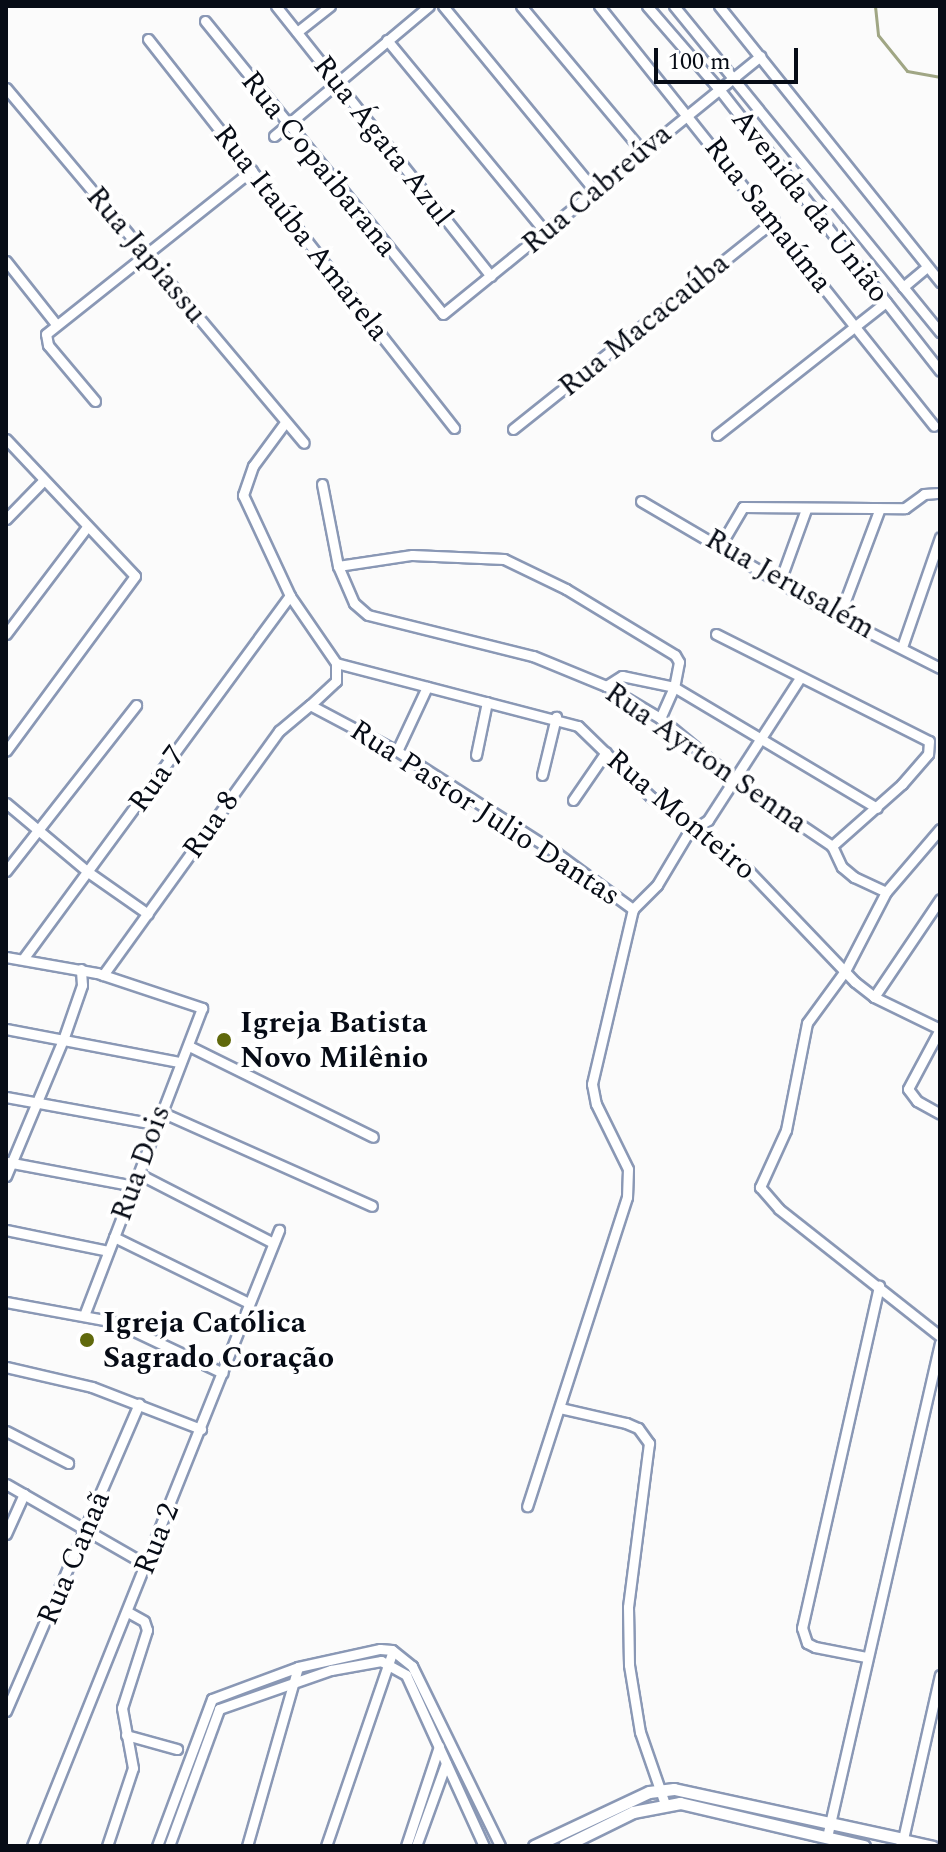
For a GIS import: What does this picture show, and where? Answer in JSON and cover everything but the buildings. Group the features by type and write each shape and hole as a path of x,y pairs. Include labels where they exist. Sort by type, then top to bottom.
{"street":[{"name":"Rua Ágata Azul","path":"276,6 491,276"},
{"path":"297,32 330,6"},
{"path":"274,136 429,6"},
{"path":"443,6 595,191"},
{"path":"521,6 643,152"},
{"name":"Rua Samaúma","path":"599,6 689,113 934,426"},
{"name":"Avenida da União","path":"647,6 719,89 940,371"},
{"path":"674,6 940,332"},
{"path":"719,6 940,282"},
{"name":"Rua Copaibarana","path":"205,21 432,307"},
{"name":"Rua Itaúba Amarela","path":"148,39 454,428"},
{"path":"387,40 546,233"},
{"name":"Rua Cabreúva","path":"432,307 445,313 761,56"},
{"name":"Rua Japiassu","path":"6,88 148,254 284,424 304,443"},
{"path":"95,401 48,345 46,334 252,170"},
{"name":"Rua Macacaúba","path":"513,429 774,221"},
{"path":"6,261 56,324"},
{"name":"Avenida da União","path":"903,287 927,267"},
{"path":"717,435 886,302"},
{"path":"284,424 253,466 243,495 290,596 336,663 336,681 310,705"},
{"path":"6,751 134,582 134,571 87,527 7,442"},
{"path":"6,519 43,481"},
{"name":"Rua Ayrton Senna","path":"322,484 338,566 354,603 368,615 533,656 606,686 660,718 736,781 832,846 842,867 886,892"},
{"path":"720,546 743,507 905,508 924,494 940,493"},
{"name":"Rua Jerusalém","path":"641,501 839,617 940,668"},
{"path":"839,617 880,508"},
{"path":"780,581 806,509"},
{"path":"6,634 87,527"},
{"path":"902,647 940,537"},
{"path":"338,566 412,555 504,559 566,589 675,655 674,687 660,718"},
{"name":"Rua 7","path":"23,959 290,596"},
{"path":"716,634 929,741 928,754 877,808 832,846"},
{"name":"Rua Monteiro","path":"336,663 556,717 578,726 651,797 758,879 845,971 874,997 940,1029"},
{"path":"606,686 622,676 674,687 877,808"},
{"path":"633,909 657,885 694,829 708,820 800,678"},
{"path":"397,751 427,687"},
{"path":"476,755 487,702"},
{"path":"6,871 37,826 136,705"},
{"name":"Rua Pastor Julio Dantas","path":"310,705 397,751 555,852 633,909 592,1084 629,1180 527,1506"},
{"name":"Rua 8","path":"82,985 100,974 148,914 279,731 310,705"},
{"path":"542,775 556,717"},
{"path":"573,800 606,752"},
{"path":"6,803 88,872 148,914"},
{"path":"940,829 886,892 845,971 807,1023 785,1134 761,1184 764,1197 940,1336"},
{"path":"874,997 940,899"},
{"path":"6,957 100,974"},
{"path":"6,1176 9,1162 63,1040 82,985 81,969"},
{"name":"Rua Dois","path":"85,1313 139,1174 159,1111 201,1015 198,1004 100,974"},
{"path":"6,1029 179,1062"},
{"path":"940,1029 908,1089 917,1101 940,1114"},
{"path":"189,1046 373,1137"},
{"path":"6,1097 155,1124"},
{"path":"159,1111 372,1206"},
{"path":"9,1162 134,1186"},
{"path":"139,1174 273,1243"},
{"path":"6,1230 108,1251"},
{"name":"Rua 2","path":"107,1846 133,1768 122,1717 125,1695 147,1630 144,1621 128,1612 279,1230"},
{"path":"114,1237 249,1303"},
{"path":"866,1657 807,1643 802,1628 879,1286"},
{"path":"6,1302 85,1313 138,1332 223,1373"},
{"path":"827,1837 940,1343"},
{"path":"6,1367 139,1403 201,1429"},
{"name":"Rua Canaã","path":"6,1711 139,1403"},
{"path":"560,1408 626,1423 638,1428 649,1443 628,1607 629,1665 640,1732 665,1804"},
{"path":"6,1431 68,1463"},
{"path":"6,1484 147,1565"},
{"path":"6,1534 24,1494"},
{"path":"32,1846 128,1612"},
{"path":"157,1846 212,1699 298,1667 363,1650 392,1650 412,1666 500,1846"},
{"path":"326,1846 392,1650"},
{"path":"169,1846 219,1709 297,1681 363,1662 389,1662 406,1675 484,1846"},
{"path":"247,1846 297,1681 298,1667"},
{"path":"902,1843 940,1675"},
{"path":"406,1846 444,1732"},
{"path":"126,1735 177,1749"},
{"path":"416,1846 451,1747"},
{"path":"534,1846 659,1789 831,1821 888,1841 933,1846"},
{"path":"564,1846 633,1812 665,1804 864,1846"}],"waterway":[{"path":"875,6 878,35 907,71 940,77"}],"place":[{"name":"Igreja Batista Novo Milênio","path":"224,1040"},
{"name":"Igreja Católica Sagrado Coração","path":"87,1340"}]}
